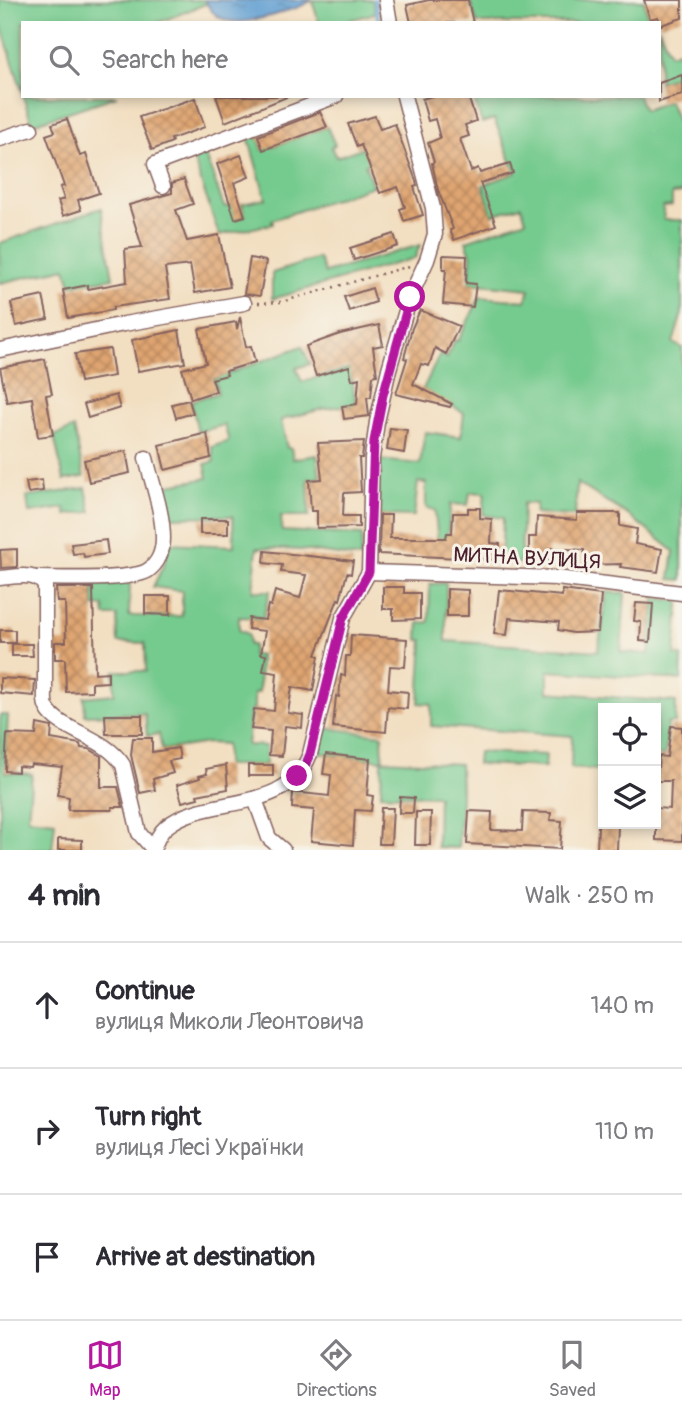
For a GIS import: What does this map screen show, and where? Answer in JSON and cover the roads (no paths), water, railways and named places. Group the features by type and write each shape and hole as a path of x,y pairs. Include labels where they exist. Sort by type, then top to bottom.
{"street":[{"path":"386,0 390,21"},
{"path":"163,186 155,164 331,98"},
{"path":"37,578 45,586 47,708 60,721 104,744 118,756 123,765 139,832 153,850 160,833 177,821 255,799 289,783 305,766 343,618 369,572 372,458 377,422 410,297 433,244 435,221 404,98"},
{"path":"0,139 31,129"},
{"path":"0,350 244,303"},
{"path":"0,578 128,576 146,571 157,562 162,547 162,526 146,458"},
{"name":"МИТНА ВУЛИЦЯ","path":"369,572 556,578 682,593"},
{"path":"255,799 269,838 283,850"}],"water":[{"path":"205,0 312,0 271,16 249,21 228,21 211,10"}],"waterway":[{"path":"375,0 379,21"}]}
